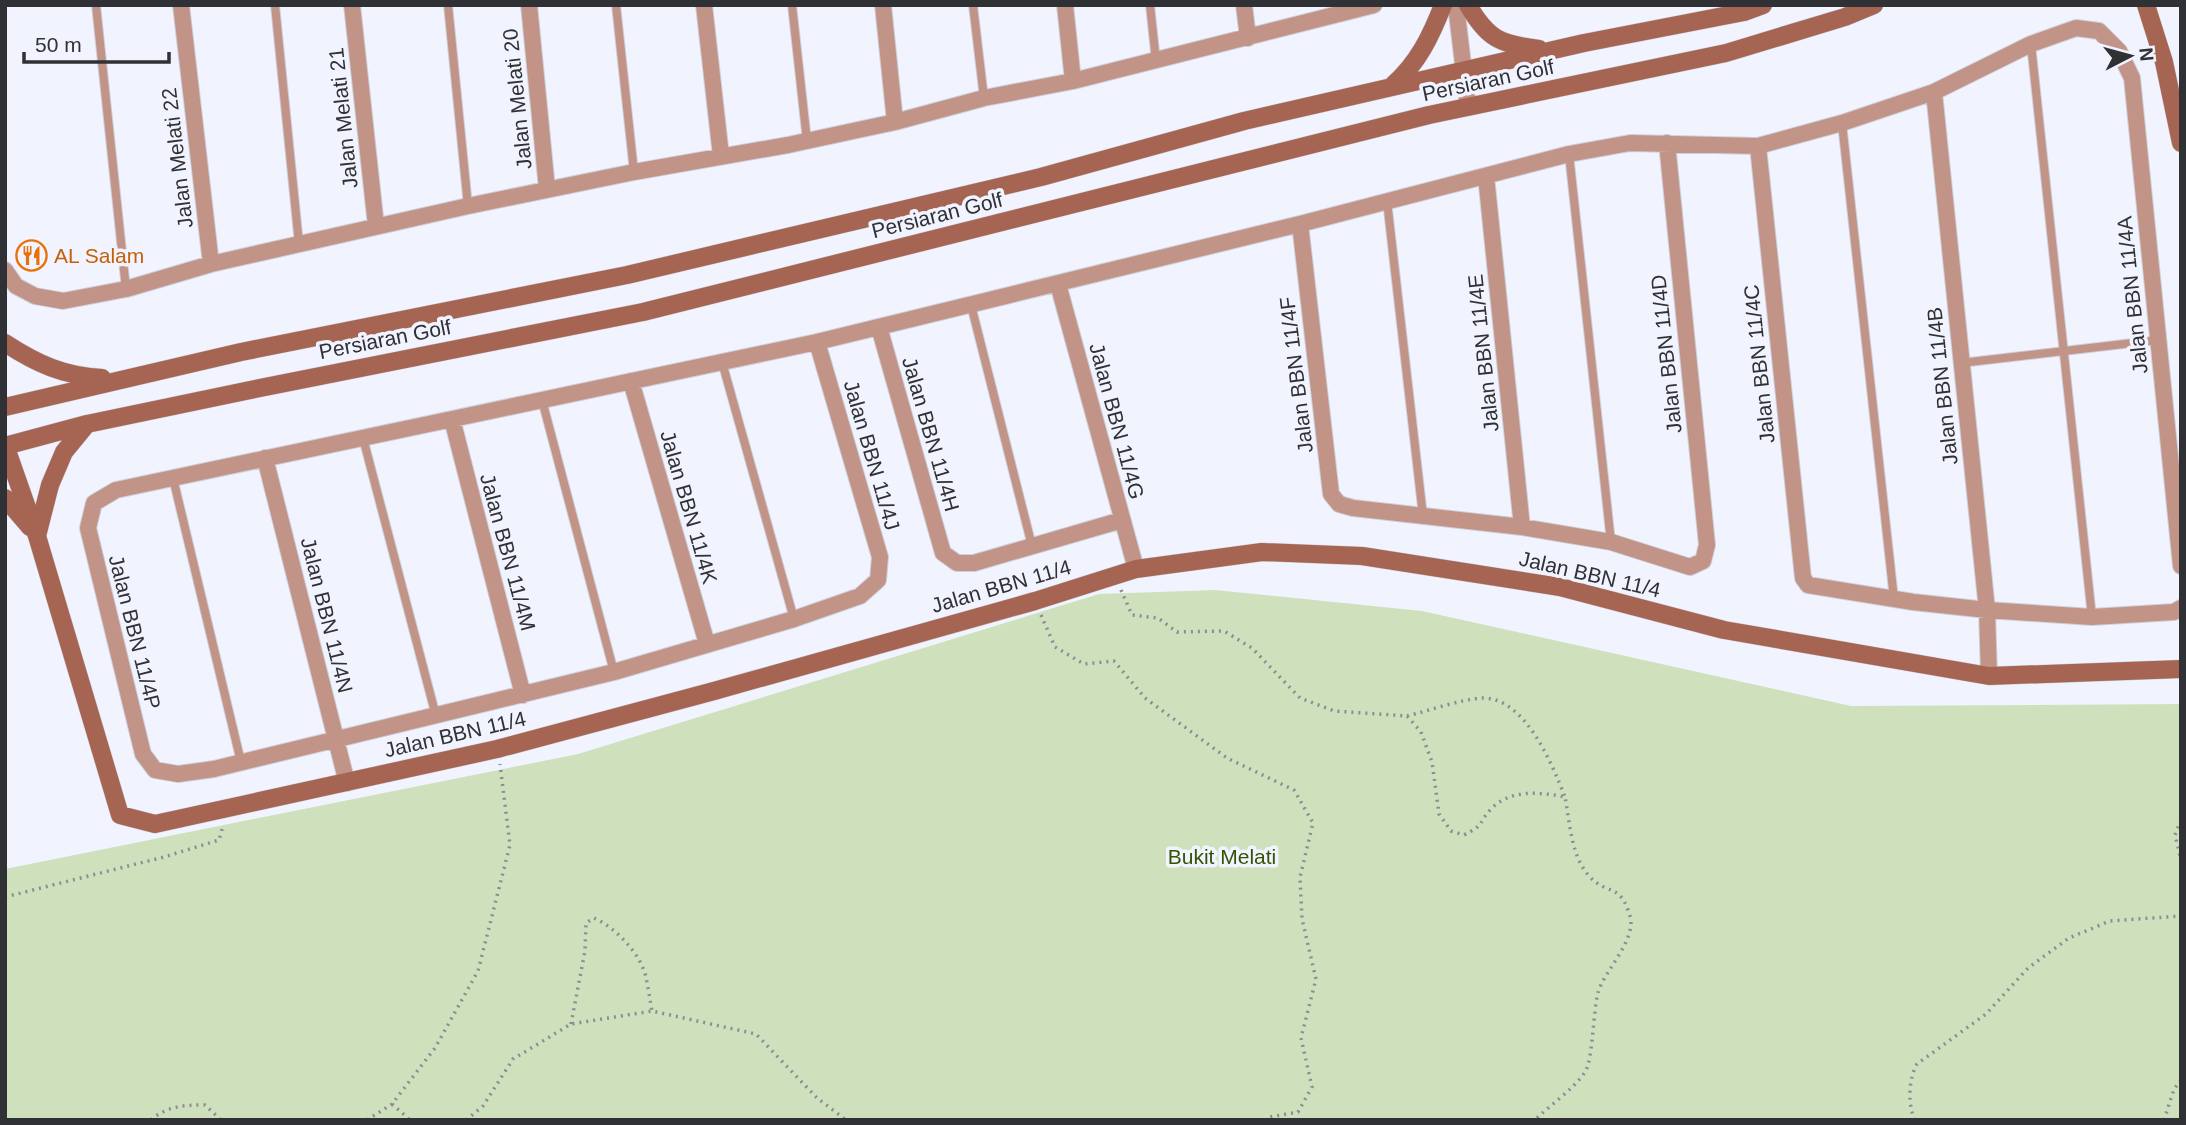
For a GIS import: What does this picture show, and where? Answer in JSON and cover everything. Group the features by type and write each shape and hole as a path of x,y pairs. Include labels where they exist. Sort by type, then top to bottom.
{"street":[{"name":"Jalan Melati 22","path":"181,5 211,264"},
{"name":"Jalan Melati 21","path":"352,5 376,226"},
{"name":"Jalan Melati 20","path":"528,5 547,189"},
{"path":"704,5 721,156"},
{"path":"883,5 895,122"},
{"path":"1065,5 1073,81"},
{"path":"1244,5 1248,38"},
{"path":"5,270 16,286 35,296 63,301 126,289 211,264 468,206 895,122 984,98 1073,81 1248,38 1325,11 1374,5"},
{"path":"1391,88 1423,52 1443,5"},
{"path":"1456,5 1468,107"},
{"path":"1468,5 1485,30 1506,44 1553,50"},
{"name":"Persiaran Golf","path":"5,407 241,352 627,275 1041,177 1244,121 1553,50 1744,12 1763,5"},
{"name":"Persiaran Golf","path":"5,445 86,424 643,312 1288,150 1468,107 1726,53 1845,18 1874,5"},
{"path":"2145,6 2164,62 2181,140"},
{"name":"Jalan BBN 11/4A","path":"2031,44 2076,28 2099,31 2119,51 2132,78 2181,566"},
{"path":"173,478 817,342 1300,224 1569,154 1630,143 1758,146 1842,123 1934,92 2031,44"},
{"path":"2164,62 2181,80"},
{"name":"Jalan BBN 11/4B","path":"1934,92 1987,610 1989,677"},
{"name":"Jalan BBN 11/4D","path":"1611,542 1690,567 1703,561 1707,545 1667,143"},
{"name":"Jalan BBN 11/4C","path":"1758,146 1803,578 1808,586 1815,588 1894,599"},
{"name":"Jalan BBN 11/4E","path":"1486,176 1522,527"},
{"name":"Jalan BBN 11/4F","path":"1300,224 1331,494 1339,504 1353,508 1423,516"},
{"name":"Jalan BBN 11/4G","path":"1058,284 1136,569"},
{"name":"Jalan BBN 11/4H","path":"879,327 943,553 957,563 974,563 1032,547"},
{"name":"Jalan BBN 11/4J","path":"794,619 860,596 878,580 880,557 817,342"},
{"path":"5,343 37,363 80,377 126,379"},
{"name":"Jalan BBN 11/4K","path":"631,381 707,644"},
{"name":"Jalan BBN 11/4M","path":"452,419 523,695"},
{"path":"39,543 50,485 64,452 86,424"},
{"path":"5,445 39,543"},
{"name":"Jalan BBN 11/4N","path":"265,458 347,783"},
{"name":"Jalan BBN 11/4P","path":"173,478 116,490 94,503 88,528 143,754 155,770 178,774 240,762"},
{"path":"5,498 39,543"},
{"path":"1423,516 1522,527 1611,542"},
{"path":"1032,547 1122,520"},
{"name":"Jalan BBN 11/4","path":"39,543 120,815 155,824 498,748 1035,601 1136,569 1262,552 1362,556 1560,587 1724,630 1989,677 2181,670"},
{"path":"1894,599 1987,610 2092,617 2177,610"},
{"path":"240,762 436,717 614,672 794,619"}],"lane":[{"path":"96,5 126,289"},
{"path":"275,5 299,244"},
{"path":"448,5 468,206"},
{"path":"616,5 634,172"},
{"path":"792,5 807,141"},
{"path":"973,5 984,98"},
{"path":"1150,5 1156,61"},
{"path":"2031,44 2092,617"},
{"path":"1842,123 1894,599"},
{"path":"1569,154 1611,542"},
{"path":"1387,201 1423,516"},
{"path":"971,304 1032,547"},
{"path":"1961,363 2158,340"},
{"path":"722,362 794,619"},
{"path":"542,400 614,672"},
{"path":"363,438 436,717"},
{"path":"173,478 240,762"}],"path":[{"path":"1115,575 1132,615 1158,618 1177,632 1224,631 1252,648 1300,698 1335,710 1407,716 1480,698 1498,700 1521,718 1549,756 1565,797 1577,858 1591,878 1622,895 1632,920 1625,945 1598,991 1587,1069 1571,1089 1556,1098 1535,1120"},
{"path":"1035,601 1055,647 1083,664 1114,661 1145,698 1227,758 1294,790 1313,823 1300,877 1302,919 1315,979 1301,1038 1312,1087 1298,1112 1270,1117 1268,1120"},
{"path":"1407,716 1421,732 1432,762 1439,814 1451,831 1464,835 1481,827 1489,811 1506,796 1537,794 1565,797"},
{"path":"368,1120 392,1104 435,1048 478,971 510,845 498,748"},
{"path":"5,897 164,857 219,839 229,808"},
{"path":"2181,820 2175,835 2181,860"},
{"path":"1915,1120 1912,1114 1910,1075 1917,1064 1986,1014 2028,968 2069,938 2110,921 2181,916"},
{"path":"571,1024 585,951 586,923 594,918 608,925 634,953 645,974 652,1011"},
{"path":"466,1120 483,1106 513,1059 571,1024 652,1011 756,1034 817,1098 846,1120"},
{"path":"2164,1120 2174,1089 2181,1080"},
{"path":"392,1104 410,1120"},
{"path":"151,1120 179,1105 205,1105 221,1120"}],"green space":[{"name":"Bukit Melati","path":"1215,590 1422,611 1851,706 2181,704 2181,1120 5,1120 5,869 578,754 1099,594"}],"place":[{"name":"AL Salam","path":"31,255"}]}
